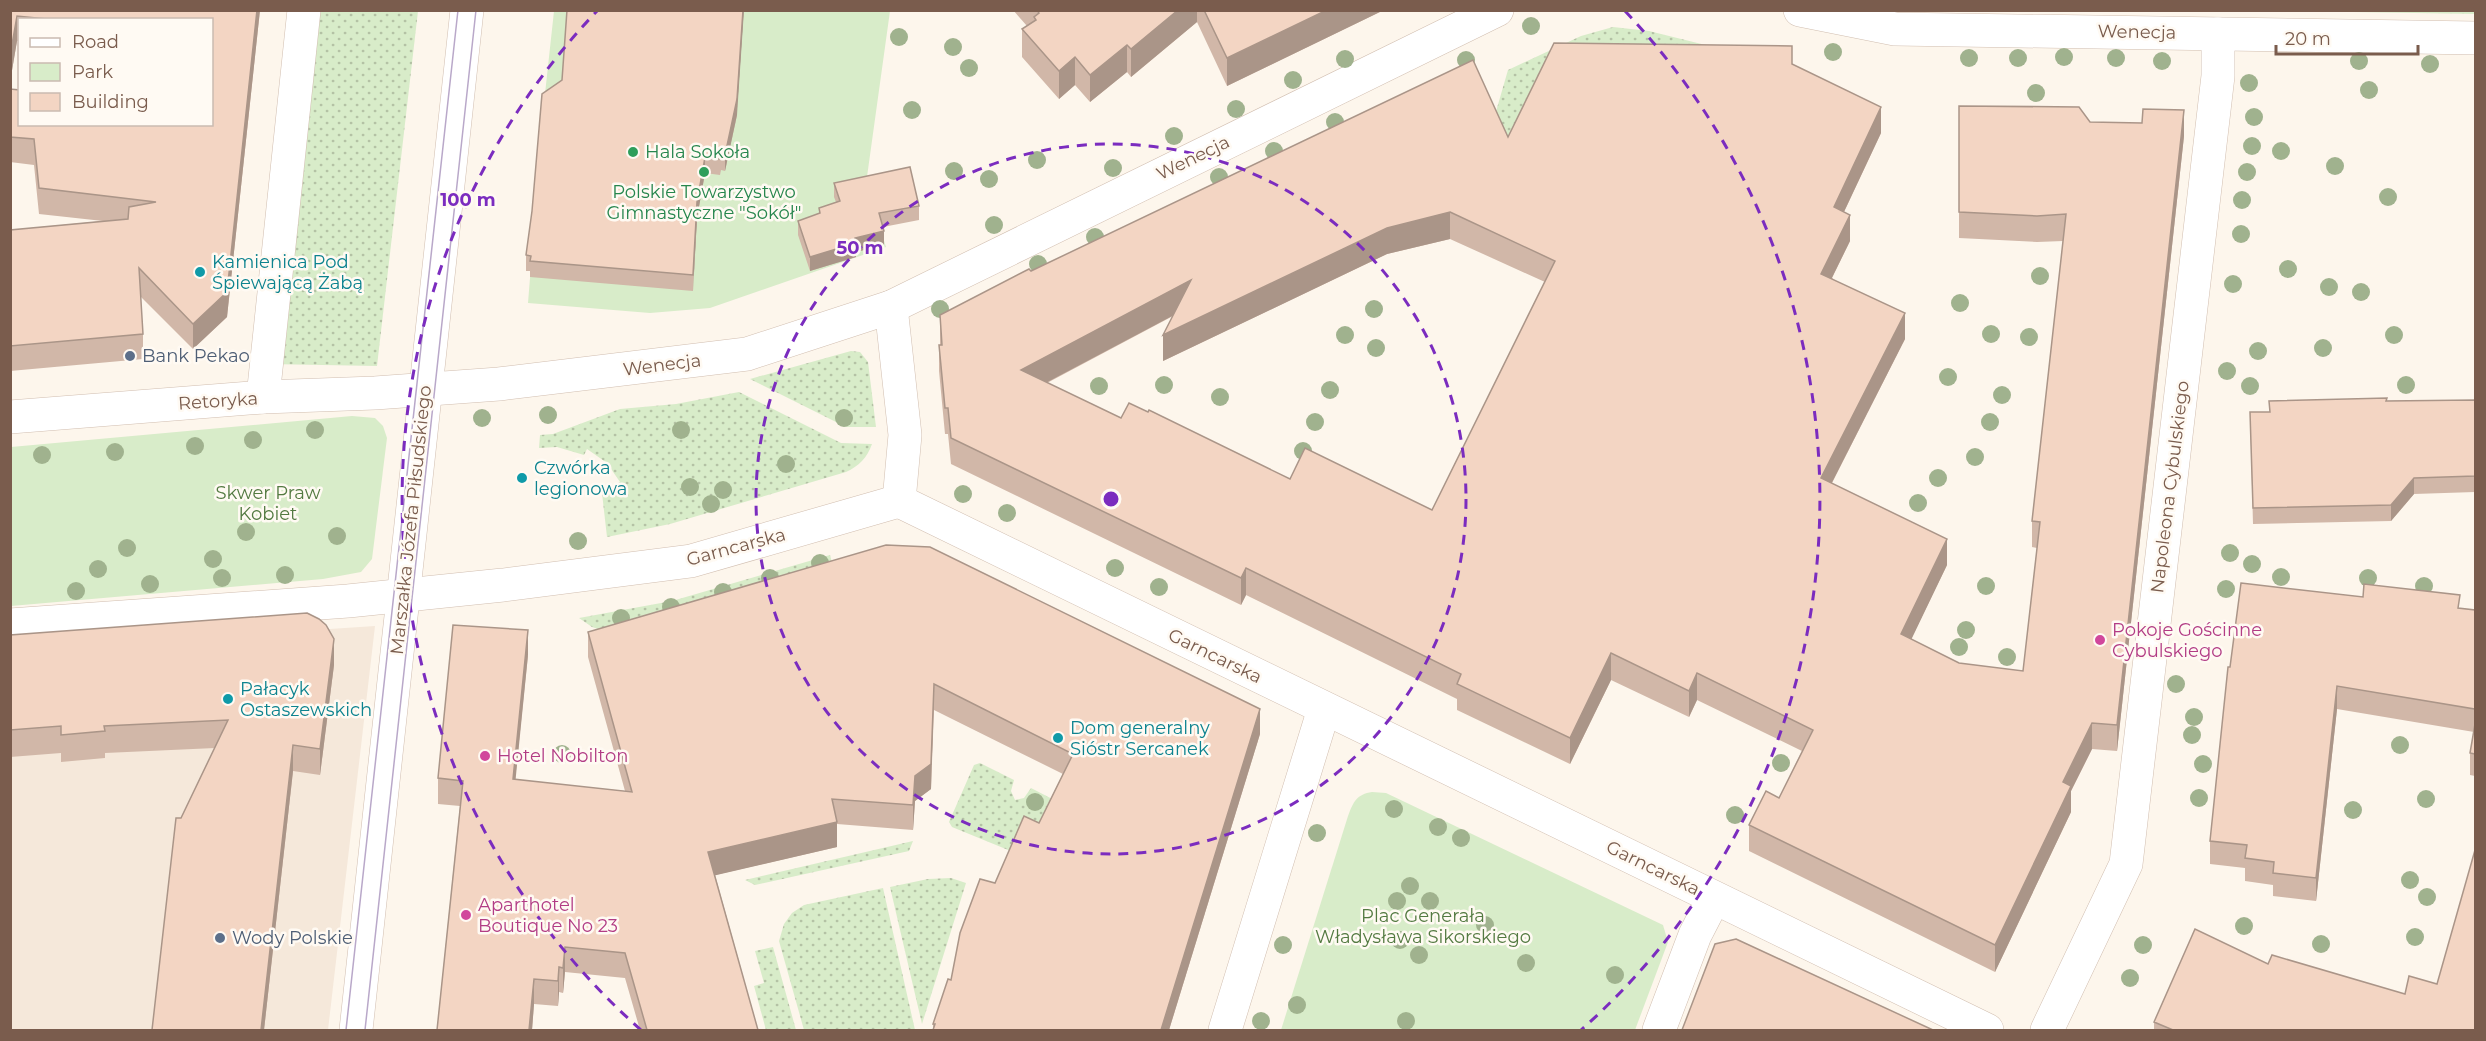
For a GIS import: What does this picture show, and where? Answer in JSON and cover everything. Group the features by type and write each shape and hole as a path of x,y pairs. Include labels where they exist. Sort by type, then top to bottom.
{"street":[{"path":"263,397 304,10"},
{"name":"Marszałka Józefa Piłsudskiego","path":"356,1030 467,10"},
{"name":"Wenecja","path":"426,389 561,378 747,354 891,307 1497,10"},
{"name":"Wenecja","path":"1800,10 1895,29 2475,38"},
{"name":"Napoleona Cybulskiego","path":"2047,1030 2126,864 2218,76 2218,34"},
{"path":"891,307 905,435 899,501"},
{"name":"Retoryka","path":"10,417 263,397 426,389"},
{"name":"Garncarska","path":"403,594 503,585 691,561 899,501 1324,710 1477,780 1714,898 1988,1030"},
{"path":"10,624 337,602 403,594"},
{"path":"1225,1030 1324,710"},
{"path":"1659,1030 1695,935 1714,898"}],"shaded area":[{"path":"375,626 328,1030 11,1030 11,650"}],"green space":[{"path":"2291,10 2475,10 2475,14 2291,11"},
{"path":"304,11 418,11 377,366 267,364"},
{"name":"Polskie Towarzystwo Gimnastyczne \"Sokół\"","path":"554,11 890,11 866,184 886,247 710,308 650,313 528,303 544,103"},
{"path":"1613,27 1649,31 1766,60 1513,154 1486,146 1508,70 1581,36"},
{"path":"851,351 860,352 868,362 876,427 846,427 750,379"},
{"path":"739,392 841,443 872,444 870,449 862,461 846,472 670,524 607,537 602,493 620,482 607,463 587,449 584,455 557,447 539,448 540,435 553,434 620,409 676,404"},
{"name":"Skwer Praw Kobiet","path":"352,416 375,418 383,426 387,438 372,559 361,572 323,579 11,606 11,447"},
{"path":"830,555 833,566 604,631 592,627 579,618 672,601"},
{"path":"980,763 1014,780 1011,791 1015,800 1024,798 1031,788 1060,803 1018,854 952,827 949,822 974,765"},
{"name":"Plac Generała Władysława Sikorskiego","path":"1372,792 1386,793 1663,925 1668,942 1635,1030 1281,1030 1350,811 1359,797"},
{"path":"913,841 909,851 755,885 745,880"},
{"path":"951,878 966,883 922,1024 890,887 928,879"},
{"path":"883,888 915,1030 804,1030 779,941 784,924 792,913 804,905"},
{"path":"773,947 796,1030 766,1030 754,986 764,983 755,951"}],"building":[{"path":"10,10 257,10 227,292 193,324 139,268 143,334 10,346 10,230 128,219 129,207 156,202 39,188 34,139 10,137 10,89 18,90 18,126 213,126 213,18 17,16 10,56"},
{"name":"Hala Sokoła","path":"567,10 743,10 737,99 725,155 721,154 720,159 705,157 697,202 693,275 530,261 531,256 526,255 542,94 562,80"},
{"path":"1037,10 1178,10 1131,49 1127,45 1090,75 1075,57 1059,71 1022,29 1036,20 1034,17 1039,13"},
{"path":"1204,10 1327,10 1227,58"},
{"path":"1554,43 1792,46 1792,64 1881,107 1834,207 1850,215 1821,274 1905,313 1821,478 1947,539 1901,634 1959,663 2023,671 2040,522 2032,521 2066,214 2037,216 1959,212 1959,106 2079,107 2090,122 2142,123 2143,109 2184,110 2117,725 2092,723 2063,782 2071,786 1995,945 1749,825 1766,791 1779,798 1813,730 1697,673 1689,691 1611,653 1570,738 1457,684 1461,674 1246,568 1241,578 951,438 948,408 945,408 939,345 942,345 940,315 1029,269 1031,271 1473,60 1508,137","holes":["1450,212 1555,261 1432,510 1305,448 1290,479 1149,410 1148,412 1129,403 1121,418 1021,370 1191,280 1163,335 1387,228"]},
{"path":"910,167 919,206 879,213 884,231 855,238 856,243 810,257 798,221 820,213 819,208 840,201 834,183"},
{"path":"2387,398 2386,401 2475,400 2475,476 2414,478 2391,505 2253,508 2250,412 2270,412 2269,401"},
{"path":"886,545 930,547 1260,709 1161,1030 933,1030 948,979 951,980 960,933 980,879 995,883 1024,816 1039,823 1073,754 934,684 931,764 915,776 913,805 832,799 837,822 708,852 758,1030 647,1030 625,953 565,947 563,968 559,967 558,981 534,979 529,1030 437,1030 463,781 438,778 453,625 528,630 513,779 632,792 588,632"},
{"path":"2241,583 2363,597 2364,584 2460,595 2458,608 2475,610 2475,709 2337,686 2316,878 2273,873 2274,862 2245,858 2247,845 2210,841 2228,667 2230,667"},
{"path":"307,613 326,625 334,639 320,749 293,745 261,1030 152,1030 176,818 181,818 228,720 104,726 105,731 61,735 61,726 10,730 10,635"},
{"path":"2475,724 2475,754 2470,753"},
{"path":"2475,850 2475,1030 2173,1030 2154,1022 2195,929 2268,964 2272,955 2405,994 2409,976 2437,984"},
{"path":"1736,939 1933,1030 1682,1030 1715,944"}],"tram line":[{"path":"346,1030 458,10"},
{"path":"365,1030 476,10"}],"place":[{"name":"Hala Sokoła","path":"633,152"},
{"name":"Polskie Towarzystwo Gimnastyczne \"Sokół\"","path":"704,172"},
{"name":"Kamienica Pod Śpiewającą Żabą","path":"200,272"},
{"name":"Bank Pekao","path":"130,356"},
{"name":"Czwórka legionowa","path":"522,478"},
{"name":"Pokoje Gościnne Cybulskiego","path":"2100,640"},
{"name":"Pałacyk Ostaszewskich","path":"228,699"},
{"name":"Dom generalny Sióstr Sercanek","path":"1058,738"},
{"name":"Hotel Nobilton","path":"485,756"},
{"name":"Aparthotel Boutique No 23","path":"466,915"},
{"name":"Wody Polskie","path":"220,938"}]}
